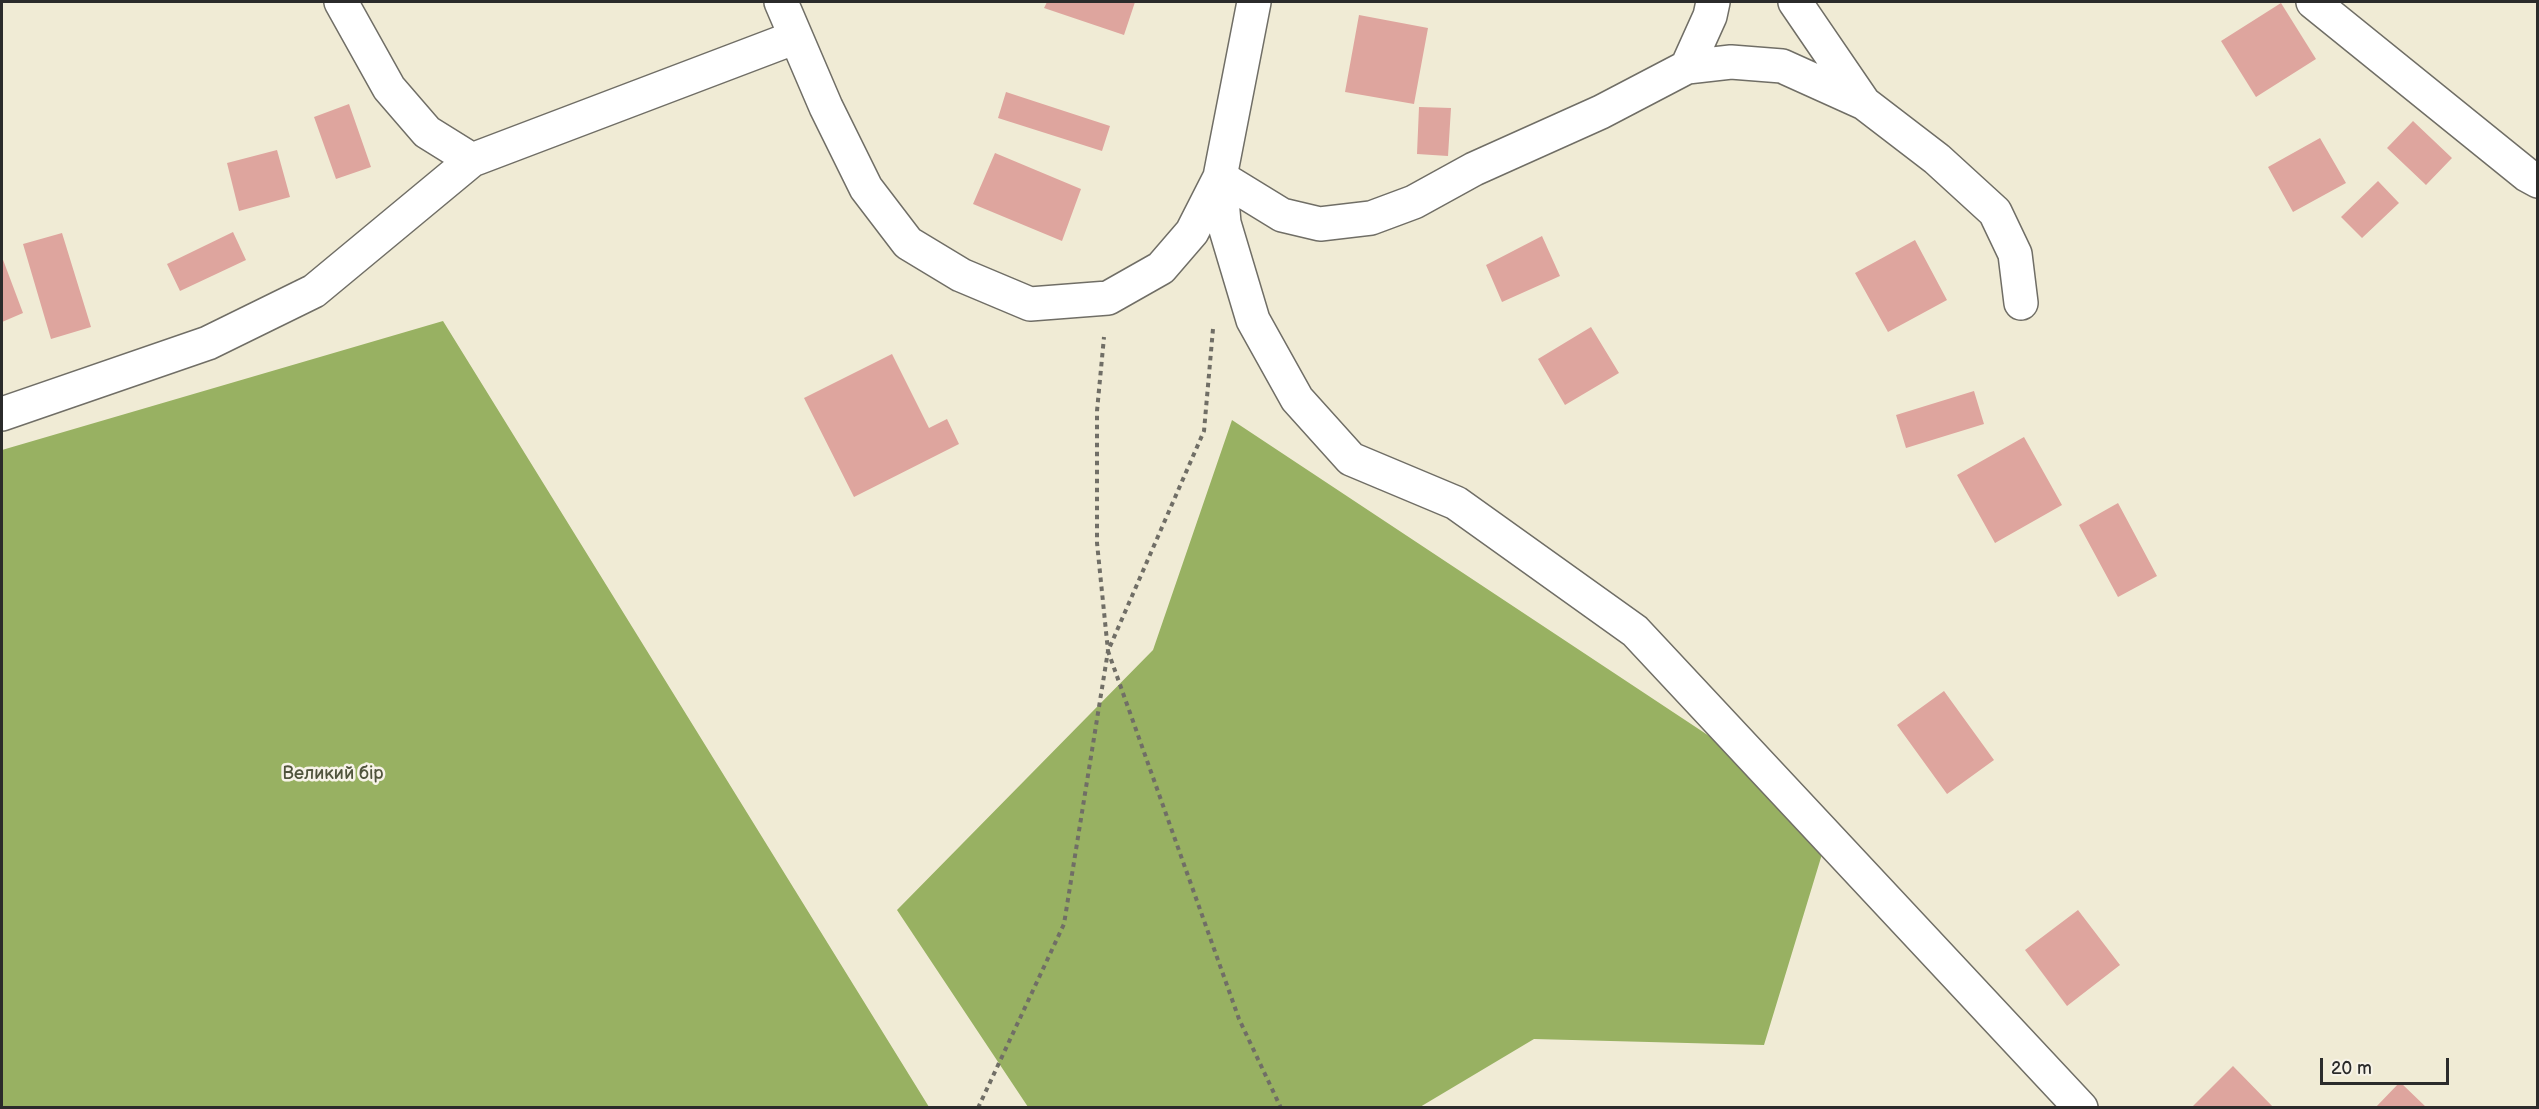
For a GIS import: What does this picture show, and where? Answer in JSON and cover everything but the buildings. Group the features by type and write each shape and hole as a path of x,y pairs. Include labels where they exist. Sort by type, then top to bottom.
{"street":[{"path":"341,2 389,88 428,132 472,160"},
{"path":"781,2 826,107 866,188 908,243 961,275 1030,304 1108,298 1161,268 1192,232 1220,177"},
{"path":"1254,2 1220,177 1224,223 1253,320 1297,399 1351,459 1456,504 1635,631 2081,1107"},
{"path":"1687,67 1710,16 1713,2"},
{"path":"1795,2 1864,103"},
{"path":"2313,2 2527,175 2538,181"},
{"path":"2,414 208,344 314,291 472,160 796,37"},
{"path":"1220,177 1282,215 1320,224 1371,218 1414,202 1474,169 1601,112 1687,67 1731,62 1782,66 1864,103 1937,159 1995,212 2015,254 2021,303"}],"path":[{"path":"1108,298 1097,411 1097,543 1108,651 1239,1019 1281,1107"},
{"path":"978,1107 1064,924 1108,651 1203,431 1214,327"}],"green space":[{"name":"Великий бір","path":"443,321 929,1107 2,1107 2,450"},
{"path":"1232,420 1833,818 1764,1045 1534,1039 1420,1107 1028,1107 897,910 1153,650"}]}
